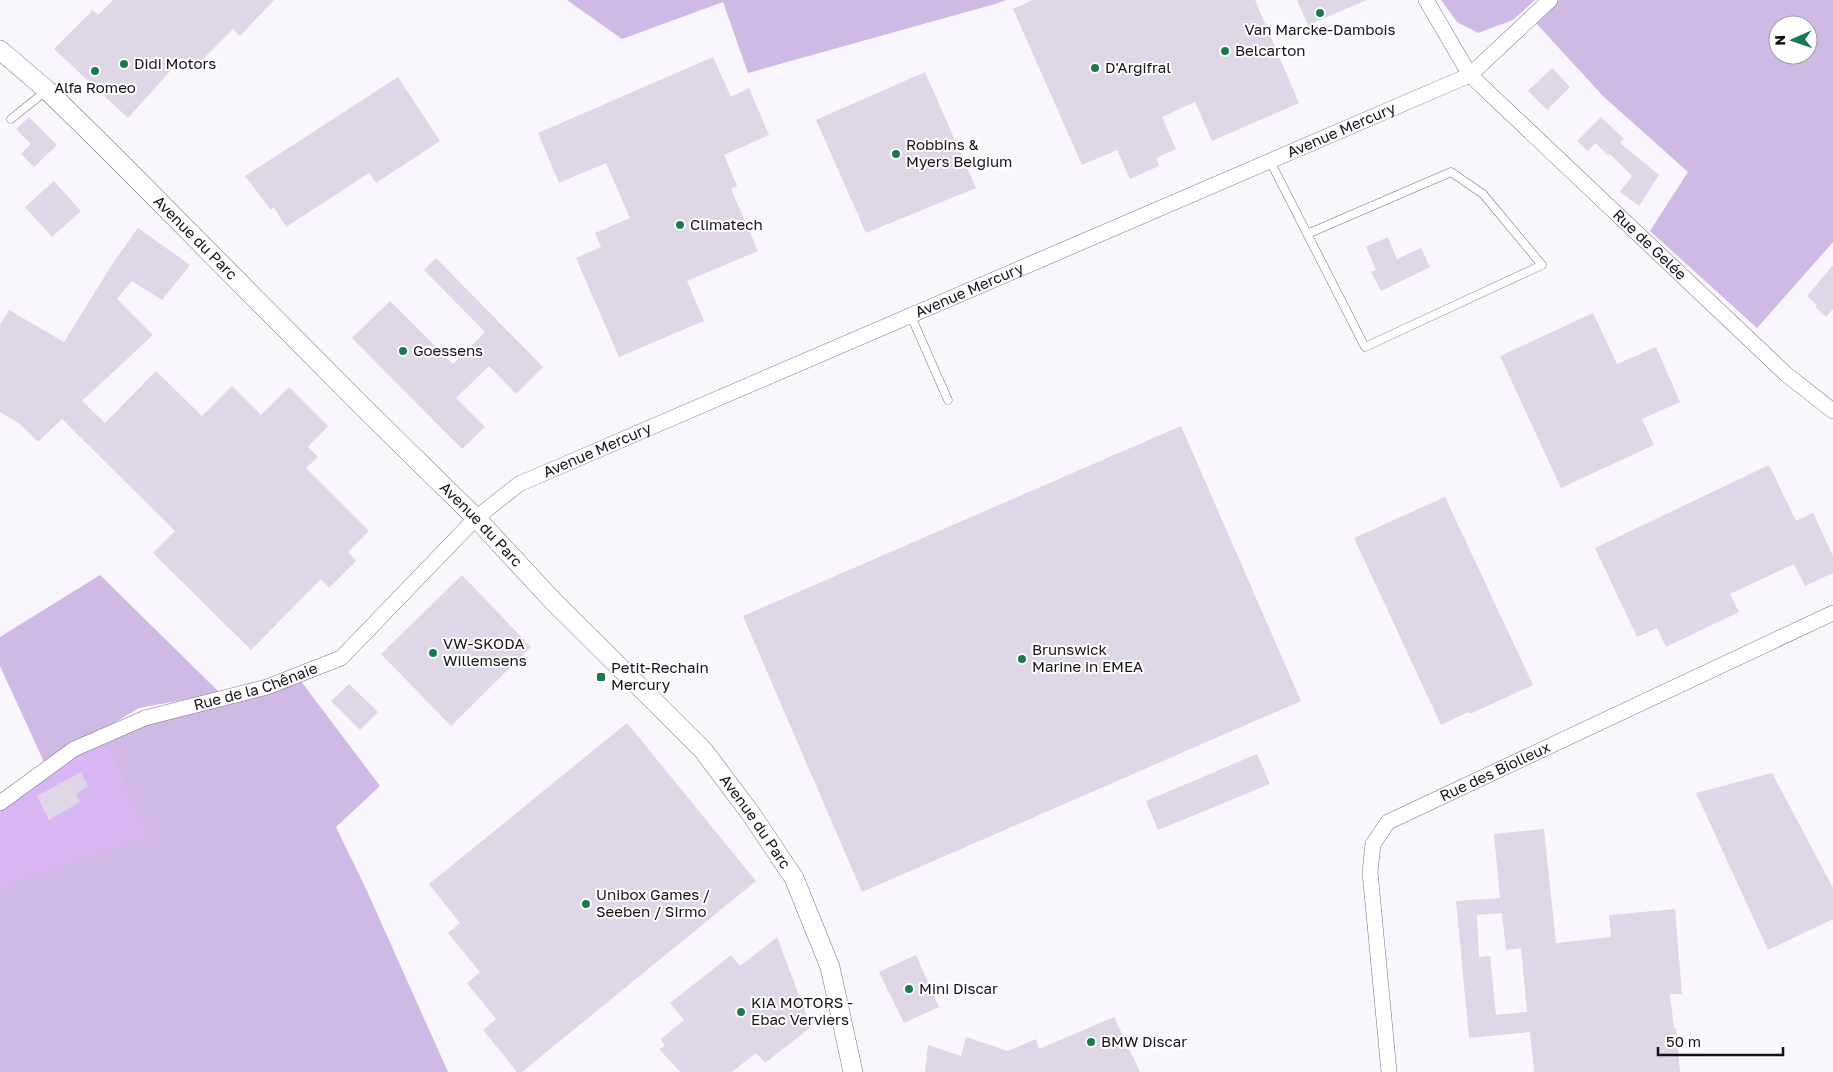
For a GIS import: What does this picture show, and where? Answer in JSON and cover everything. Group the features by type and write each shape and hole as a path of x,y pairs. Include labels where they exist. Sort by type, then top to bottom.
{"street":[{"name":"Rue de Gelée","path":"1426,0 1470,75 1787,375 1833,411"},
{"name":"Avenue Mercury","path":"476,518 519,484 910,314 1470,75 1550,0"},
{"name":"Avenue du Parc","path":"0,50 46,90 112,154 476,518 554,601 703,750 751,814 794,878 830,967 853,1072"},
{"name":"Rue de la Chênaie","path":"0,803 74,749 145,718 267,687 341,658 476,518"},
{"name":"Rue des Biolleux","path":"1389,1072 1370,872 1373,844 1388,822 1833,613"}],"lane":[{"path":"11,119 46,90"},
{"path":"1270,161 1307,234 1365,347 1542,265 1482,194 1451,172 1307,234"},
{"path":"910,314 948,400"}],"shaded area":[{"path":"567,0 1006,0 748,73 723,2 622,39"},
{"path":"1441,0 1535,0 1513,20 1478,33 1457,22"},
{"path":"1559,0 1833,0 1833,242 1757,328 1650,231 1688,172 1603,96 1535,22"},
{"path":"100,575 220,693 139,708 45,764 0,666 0,637"},
{"path":"300,680 380,786 336,827 367,891 448,1072 0,1072 0,888 6,885 104,739 164,711"},
{"path":"104,739 150,836 0,888 0,807 57,762"}],"building":[{"name":"Didi Motors","path":"113,0 274,0 240,36 233,29 193,69 182,58 128,118 54,49 93,10 98,15"},
{"path":"1033,0 1255,0 1299,103 1212,141 1195,102 1162,117 1176,149 1156,158 1159,166 1130,179 1117,150 1082,165 1013,9"},
{"name":"Van Marcke-Dambois","path":"1297,0 1367,0 1308,25"},
{"name":"Climatech","path":"713,57 731,97 749,88 769,135 724,155 737,186 731,189 758,251 687,281 704,321 619,357 576,258 601,247 595,233 630,218 606,163 559,183 538,133"},
{"path":"1552,68 1570,87 1547,110 1528,91"},
{"name":"Robbins & Myers Belgium","path":"925,72 976,188 866,233 816,120"},
{"path":"398,77 440,141 376,183 369,173 286,227 274,207 271,210 245,176"},
{"path":"29,117 57,145 34,167 21,154 31,144 16,129"},
{"path":"1601,117 1624,139 1620,143 1659,175 1639,206 1620,192 1632,176 1610,154 1608,155 1595,143 1588,151 1577,141"},
{"path":"54,181 81,211 52,237 25,207"},
{"path":"138,228 190,265 162,300 132,281 117,299 153,335 82,401 105,423 156,371 202,416 232,386 261,415 289,387 328,426 308,447 318,457 306,468 369,531 348,552 356,561 329,588 321,579 251,650 153,553 175,531 62,419 38,442 20,424 0,412 0,325 9,310 64,342 113,263"},
{"path":"1388,237 1397,259 1421,248 1430,267 1381,291 1371,272 1376,270 1366,247"},
{"name":"Goessens","path":"436,258 543,367 516,394 489,366 456,398 485,427 462,449 352,338 390,301 453,364 485,332 424,270"},
{"path":"1833,265 1833,309 1826,317 1807,296"},
{"path":"1593,313 1617,364 1656,347 1680,402 1642,419 1654,445 1561,488 1500,356"},
{"name":"Brunswick Marine in EMEA","path":"1181,426 1301,701 862,892 743,616"},
{"path":"1769,465 1796,521 1813,513 1833,556 1833,573 1805,586 1794,564 1730,594 1739,612 1666,647 1657,628 1637,637 1595,548"},
{"path":"1445,497 1533,685 1441,725 1354,538"},
{"path":"462,575 531,647 451,726 381,654"},
{"path":"349,684 378,712 360,730 331,701"},
{"name":"Unibox Games / Seeben / Sirmo","path":"627,723 756,881 522,1072 517,1072 483,1030 496,1019 467,983 480,972 448,933 460,923 429,884"},
{"path":"1257,754 1270,784 1158,830 1146,801"},
{"path":"81,772 88,786 76,794 80,802 49,820 37,796"},
{"path":"1772,773 1833,888 1833,919 1768,950 1696,793"},
{"path":"1544,829 1556,943 1611,937 1609,915 1675,909 1682,994 1670,994 1674,1028 1676,1028 1680,1072 1534,1072 1530,1032 1469,1038 1456,901 1500,898 1494,834","holes":["1502,913 1506,950 1521,948 1527,1012 1496,1015 1490,956 1479,957 1477,915"]},
{"name":"KIA MOTORS - Ebac Verviers","path":"777,937 811,1027 765,1063 756,1053 732,1072 680,1072 659,1049 665,1046 661,1039 684,1020 670,1003 731,955 740,966"},
{"name":"Mini Discar","path":"916,955 939,1007 904,1023 879,972"},
{"name":"BMW Discar","path":"1114,1017 1140,1072 925,1072 928,1045 961,1056 966,1037 1008,1051 1036,1039 1039,1049"}],"place":[{"name":"Van Marcke-Dambois","path":"1320,13"},
{"name":"Belcarton","path":"1225,51"},
{"name":"Didi Motors","path":"124,64"},
{"name":"D'Argifral","path":"1095,68"},
{"name":"Alfa Romeo","path":"95,71"},
{"name":"Robbins & Myers Belgium","path":"896,154"},
{"name":"Climatech","path":"680,225"},
{"name":"Goessens","path":"403,351"},
{"name":"VW-SKODA Willemsens","path":"433,653"},
{"name":"Brunswick Marine in EMEA","path":"1022,659"},
{"name":"Petit-Rechain Mercury","path":"601,677"},
{"name":"Unibox Games / Seeben / Sirmo","path":"586,904"},
{"name":"Mini Discar","path":"909,989"},
{"name":"KIA MOTORS - Ebac Verviers","path":"741,1012"},
{"name":"BMW Discar","path":"1091,1042"}]}
